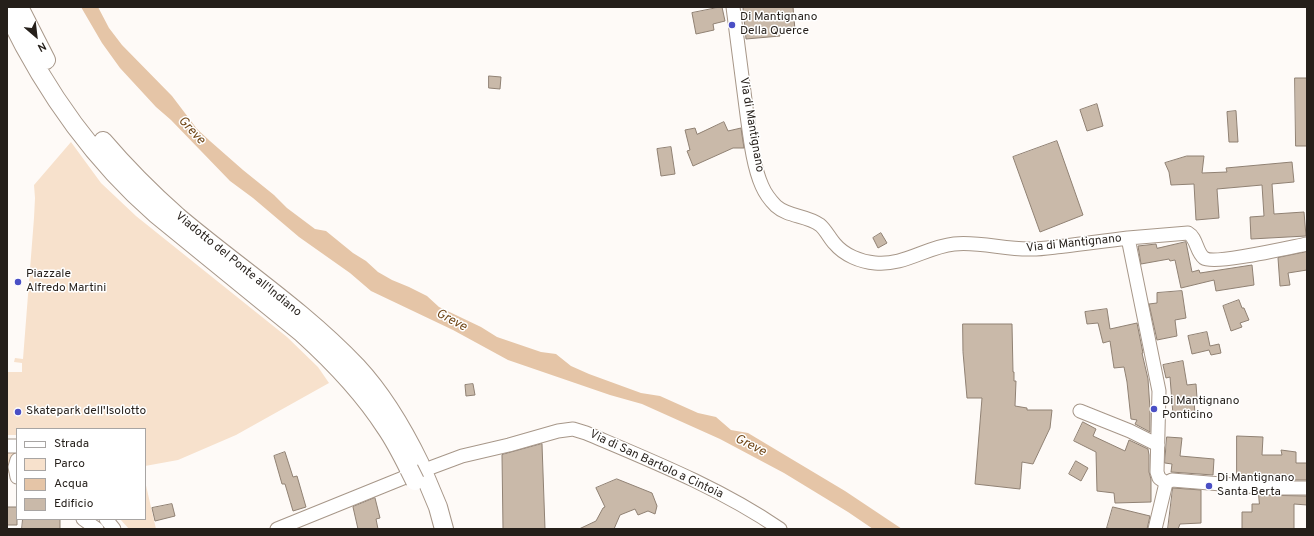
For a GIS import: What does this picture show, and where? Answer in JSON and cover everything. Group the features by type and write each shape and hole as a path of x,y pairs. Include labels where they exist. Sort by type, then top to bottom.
{"highway":[{"name":"Viadotto del Ponte all'Indiano","path":"19,7 45,59 72,100 114,154 161,202 306,320 357,368 398,421 407,437 414,473 432,529"},
{"name":"Viadotto del Ponte all'Indiano","path":"7,12 33,62 54,96 77,128 112,171 156,214 302,333 325,354 356,387 372,407 414,473 438,507 444,529"}],"street":[{"name":"Via di Mantignano","path":"733,7 750,134 762,186 769,198 777,207 810,220 820,226 835,245 844,253 856,259 868,262 889,264 952,244 966,243 1033,249 1128,238 1157,378 1160,402 1157,472 1159,478 1166,483"},
{"path":"1128,238 1188,233 1192,235 1201,255 1205,259 1209,260 1231,258 1307,244"},
{"path":"1080,411 1130,431 1158,445"},
{"name":"Via di San Bartolo a Cintoia","path":"277,529 414,473 462,456 558,431 578,430 625,449 706,487 741,505 780,529"},
{"path":"1155,529 1166,483 1172,480 1271,488 1307,488"},
{"path":"84,520 98,529"},
{"path":"107,520 114,529"}],"green space":[{"path":"71,142 101,183 136,216 287,337 318,367 329,383 236,435 178,460 146,466 146,428 16,428 16,435 7,435 7,372 22,372 22,363 14,362 15,358 23,359 34,218 34,185"},
{"path":"7,451 15,451 9,465 9,473 7,473"},
{"path":"146,485 156,529 129,529 121,520 146,520"}],"water":[{"name":"Greve","path":"81,7 98,7 109,28 122,45 172,96 197,129 210,141 274,195 287,208 315,229 326,231 353,253 366,261 378,272 427,296 439,307 481,327 497,337 541,352 556,354 571,366 589,374 641,393 660,396 698,413 716,417 731,430 748,433 845,491 902,529 873,529 784,473 720,439 642,404 610,395 508,360 453,330 371,291 350,273 299,237 253,198 230,181 171,120 156,107 120,68 102,43"}],"building":[{"path":"722,7 725,21 713,24 714,30 696,34 692,13"},
{"path":"793,7 795,30 779,32 780,36 746,39 743,8"},
{"path":"489,76 501,77 500,89 489,88"},
{"path":"1295,78 1307,78 1307,146 1296,146"},
{"path":"1097,104 1103,126 1087,131 1080,110"},
{"path":"1236,111 1238,142 1229,142 1227,112"},
{"path":"724,122 728,131 741,128 744,148 733,148 693,166 687,151 690,150 685,130 695,128 697,134"},
{"path":"1057,141 1083,215 1040,232 1013,157"},
{"path":"671,147 675,174 661,176 657,149"},
{"path":"1187,156 1204,156 1202,173 1227,172 1226,168 1292,162 1294,182 1272,184 1274,214 1304,212 1306,236 1251,239 1250,217 1264,216 1262,185 1217,189 1219,218 1196,220 1194,184 1171,185 1169,172 1165,163"},
{"path":"881,233 887,243 878,248 873,238"},
{"path":"1186,242 1192,272 1199,270 1200,273 1252,265 1254,285 1216,291 1214,280 1181,288 1175,260 1170,261 1169,259 1141,264 1138,246 1156,244 1157,248"},
{"path":"1307,252 1307,270 1288,273 1290,285 1280,286 1278,258"},
{"path":"1182,291 1186,318 1175,320 1177,336 1157,340 1149,304 1157,303 1157,293"},
{"path":"1239,300 1249,320 1240,323 1242,327 1231,331 1223,306"},
{"path":"1107,309 1110,329 1137,323 1148,379 1150,432 1135,424 1137,420 1131,419 1124,367 1114,368 1110,341 1103,343 1098,323 1087,324 1085,312"},
{"path":"963,324 1012,324 1013,372 1014,381 1016,381 1015,406 1027,408 1027,410 1052,410 1050,428 1033,464 1022,462 1020,489 975,484 982,398 967,398 963,352"},
{"path":"1207,332 1210,346 1219,344 1221,353 1211,355 1209,350 1192,354 1188,336"},
{"path":"1183,361 1187,385 1196,384 1197,398 1194,398 1195,416 1184,417 1184,414 1173,415 1170,377 1166,378 1163,365"},
{"path":"473,384 475,395 466,396 465,385"},
{"path":"1083,422 1096,429 1093,436 1125,451 1129,440 1148,449 1149,472 1151,479 1151,502 1115,503 1114,493 1097,491 1096,452 1074,441"},
{"path":"1237,436 1263,437 1262,455 1282,455 1281,450 1296,452 1296,463 1307,463 1307,480 1271,480 1237,477"},
{"path":"1167,437 1182,438 1180,456 1214,459 1213,475 1171,472 1172,464 1165,463"},
{"path":"542,444 545,529 503,529 502,455"},
{"path":"285,452 293,477 297,476 306,507 293,511 285,484 282,484 274,456"},
{"path":"1076,461 1088,468 1081,481 1069,474"},
{"path":"617,479 652,493 657,506 655,514 648,511 638,515 635,509 620,515 614,529 579,529 596,521 605,507 596,488"},
{"path":"1173,488 1201,490 1201,523 1180,524 1178,529 1168,529"},
{"path":"1259,495 1307,496 1307,505 1294,504 1294,529 1242,529 1242,512 1252,512 1252,504 1259,504"},
{"path":"375,498 380,518 376,519 378,529 358,529 353,507"},
{"path":"172,504 175,516 155,521 152,508"},
{"path":"7,507 16,507 17,525 7,525"},
{"path":"1113,507 1150,516 1147,529 1107,528"},
{"path":"23,520 60,520 60,529 22,529"}],"place":[{"name":"Di Mantignano Della Querce","path":"732,25"},
{"name":"Piazzale Alfredo Martini","path":"18,282"},
{"name":"Di Mantignano Ponticino","path":"1154,409"},
{"name":"Skatepark dell'Isolotto","path":"18,412"},
{"name":"Di Mantignano Santa Berta","path":"1209,486"}]}
